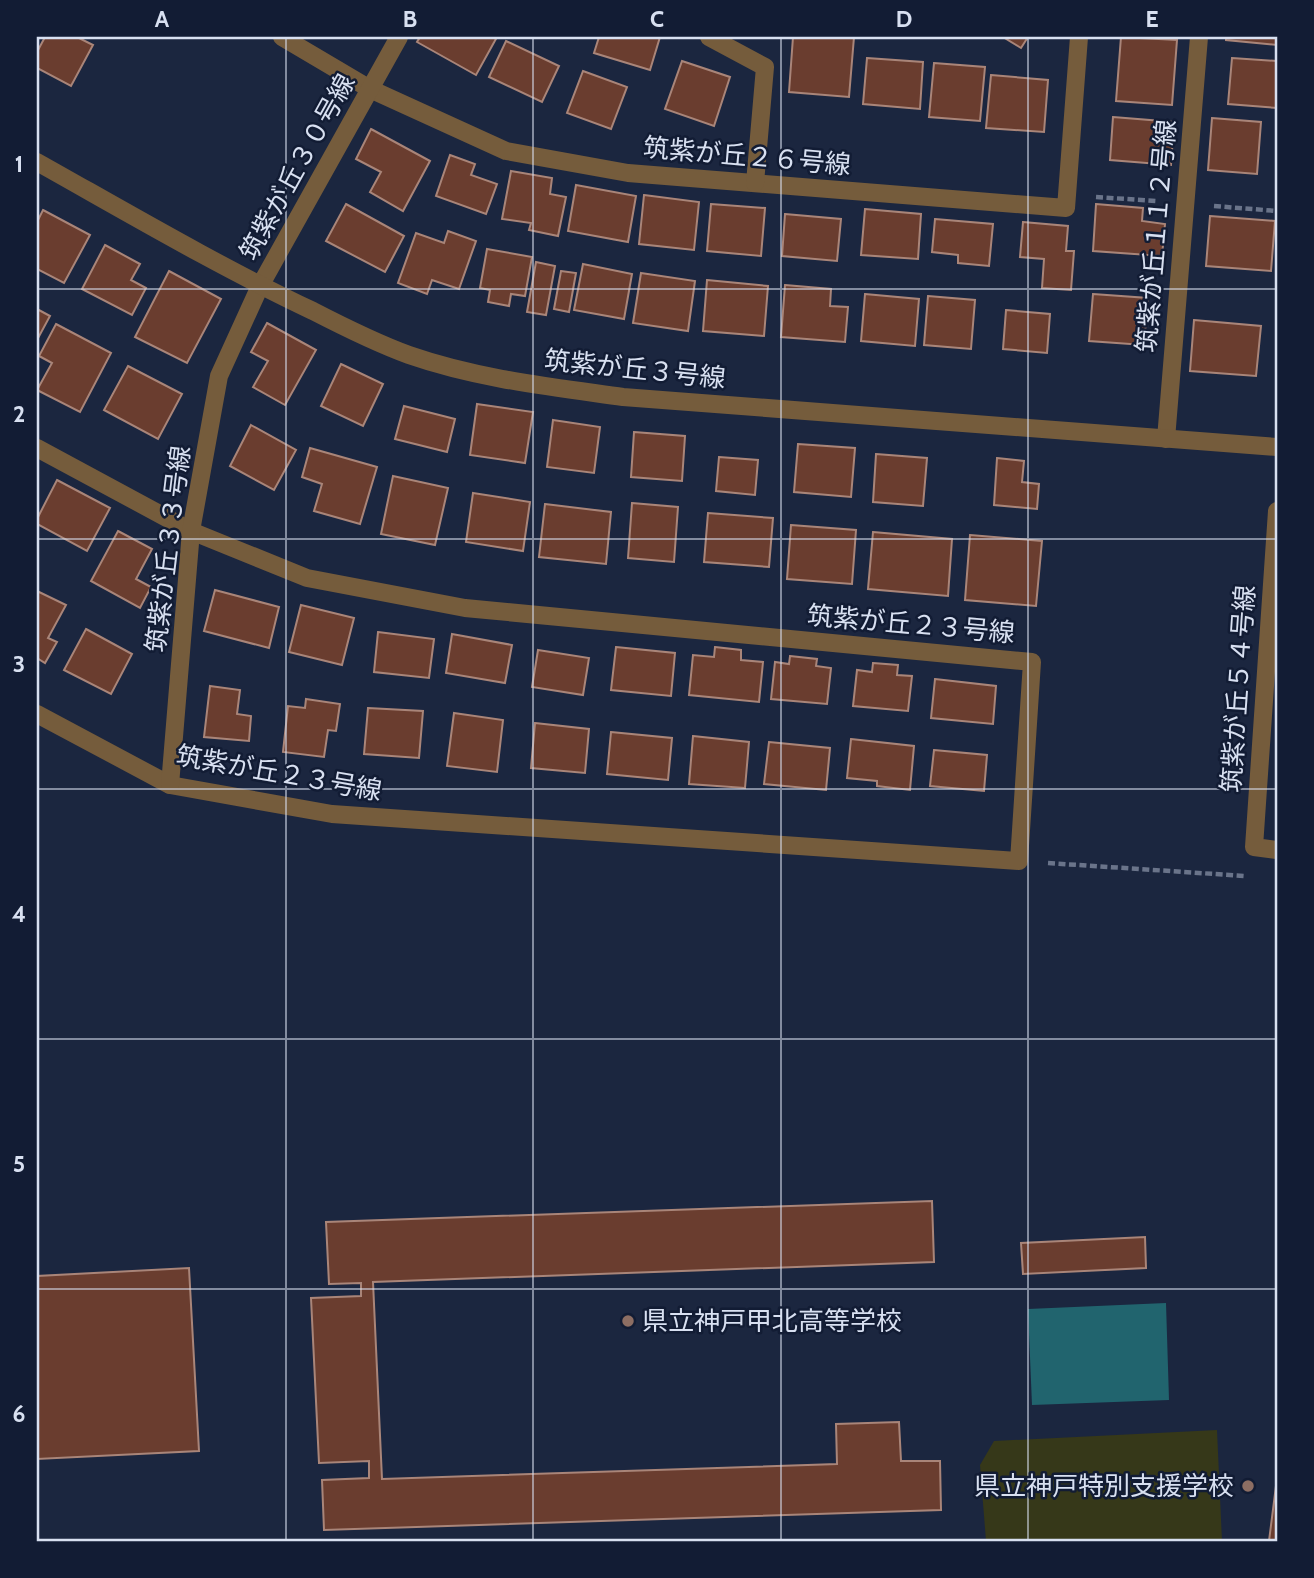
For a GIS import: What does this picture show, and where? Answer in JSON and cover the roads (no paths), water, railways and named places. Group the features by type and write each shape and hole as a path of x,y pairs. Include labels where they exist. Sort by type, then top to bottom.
{"street":[{"name":"筑紫が丘２６号線","path":"282,37 370,89 506,151 628,173 1066,208 1079,37"},
{"name":"筑紫が丘３０号線","path":"260,286 399,37"},
{"path":"709,37 765,67 755,183"},
{"name":"筑紫が丘１１２号線","path":"1166,439 1199,37"},
{"name":"筑紫が丘３号線","path":"37,162 260,286 368,338 453,368 527,384 623,397 1277,447"},
{"name":"筑紫が丘３３号線","path":"170,785 191,531 219,376 260,286"},
{"name":"筑紫が丘２３号線","path":"37,448 191,531 307,578 465,608 1032,662 1019,861 332,814 170,785 37,714"},
{"name":"筑紫が丘５４号線","path":"1277,511 1272,656 1254,847 1277,850"}],"place":[{"name":"県立神戸甲北高等学校","path":"628,1321"},
{"name":"県立神戸特別支援学校","path":"1248,1486"}]}
